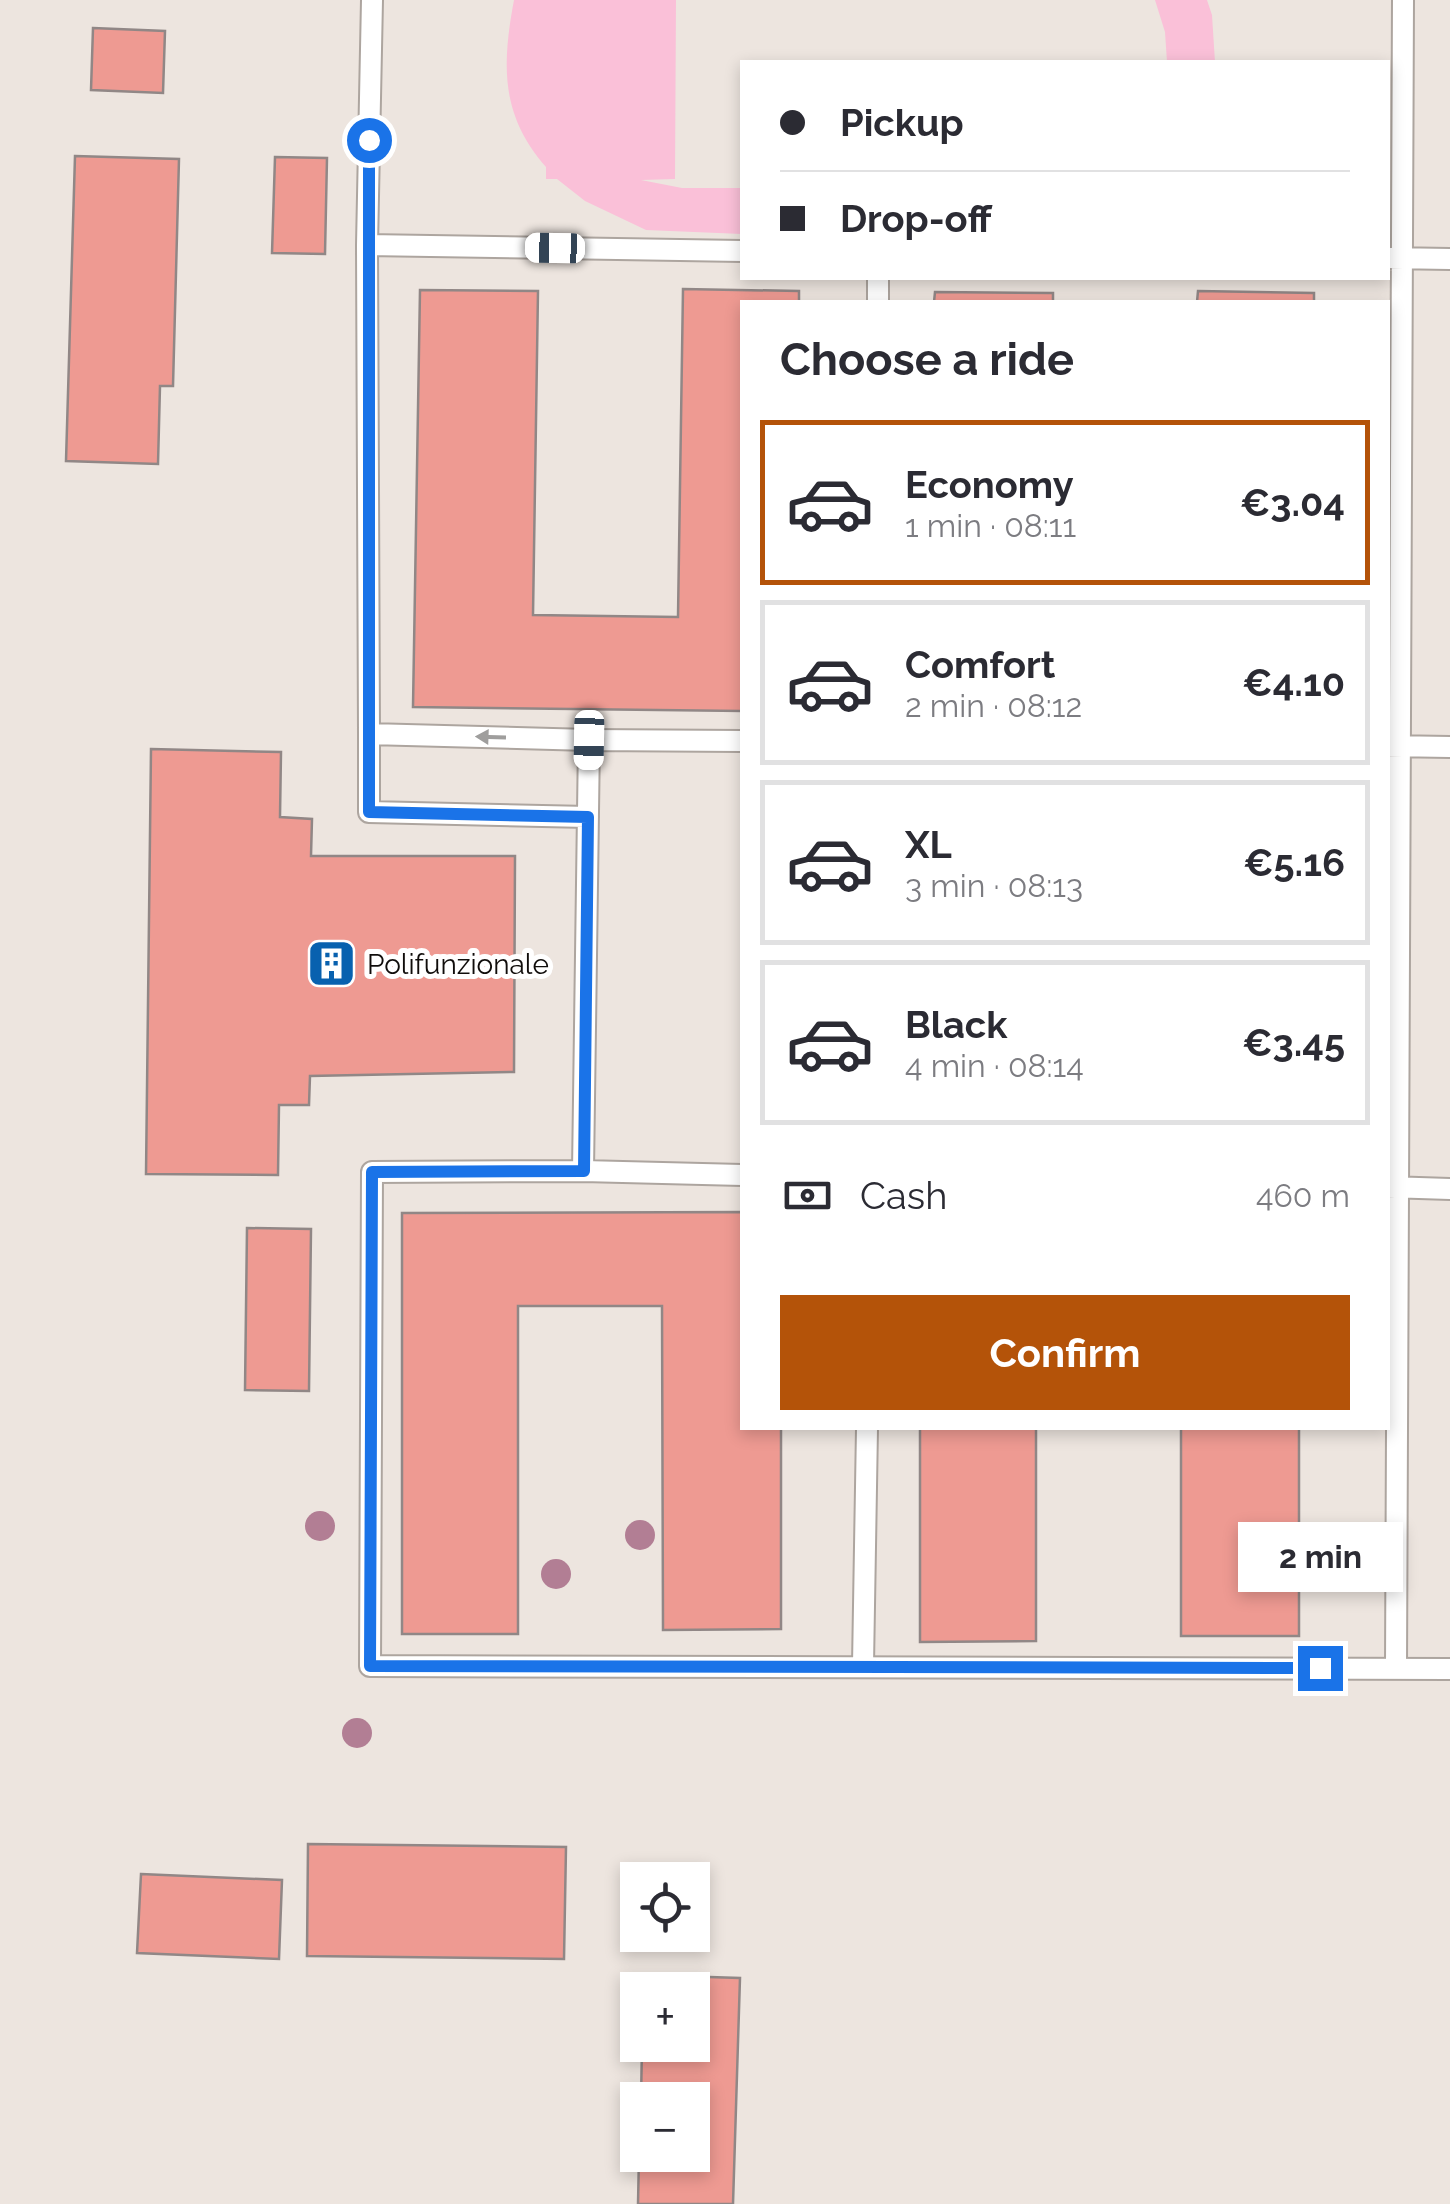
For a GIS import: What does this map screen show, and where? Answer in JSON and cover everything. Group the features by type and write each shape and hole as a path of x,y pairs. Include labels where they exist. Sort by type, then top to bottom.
{"lane":[{"path":"372,0 367,245 369,812 588,817"},
{"path":"1396,1668 1392,1187 1394,258 1403,0"},
{"path":"367,245 740,251"},
{"path":"1394,258 1450,259"},
{"path":"369,734 740,741"},
{"path":"584,1171 589,740"},
{"path":"1393,746 1450,747"},
{"path":"740,1175 372,1172 370,1666 1450,1669"},
{"path":"1392,1187 1450,1189"},
{"path":"863,1665 866,1430"}],"shaded area":[{"path":"514,0 676,0 675,179 641,180 682,188 740,188 740,234 646,230 585,201 557,179 546,179 546,167 531,148 512,108 507,46"},
{"path":"1155,0 1207,0 1212,15 1215,60 1167,60 1165,32"}],"building":[{"path":"93,28 165,31 163,93 91,90"},
{"path":"75,156 179,159 173,386 160,386 158,464 66,461"},
{"path":"275,157 327,158 325,254 272,253"},
{"path":"683,289 799,291 799,300 740,300 740,711 413,707 420,290 538,291 533,615 678,617"},
{"path":"1198,291 1314,293 1314,300 1197,300"},
{"path":"935,292 1053,293 1053,300 934,300"},
{"name":"Polifunzionale","path":"151,749 281,752 280,817 312,819 311,856 515,856 514,1072 310,1076 309,1105 279,1105 278,1175 146,1174"},
{"path":"740,1212 740,1430 781,1430 781,1629 663,1630 662,1306 518,1306 518,1634 402,1634 402,1213"},
{"path":"247,1228 311,1229 309,1391 245,1390"},
{"path":"920,1430 1036,1430 1036,1641 920,1642"},
{"path":"1181,1430 1299,1430 1299,1636 1181,1636"},
{"path":"308,1844 566,1847 564,1959 307,1956"},
{"path":"141,1874 282,1880 279,1959 137,1953"},
{"path":"710,1977 740,1978 733,2204 638,2204 639,2172 710,2172 710,2082 641,2082 642,2062 710,2062"}],"place":[{"name":"Polifunzionale","path":"332,964"}],"route":[{"path":"369,140 369,812 588,817 584,1171 372,1172 370,1666 1320,1668"}]}
